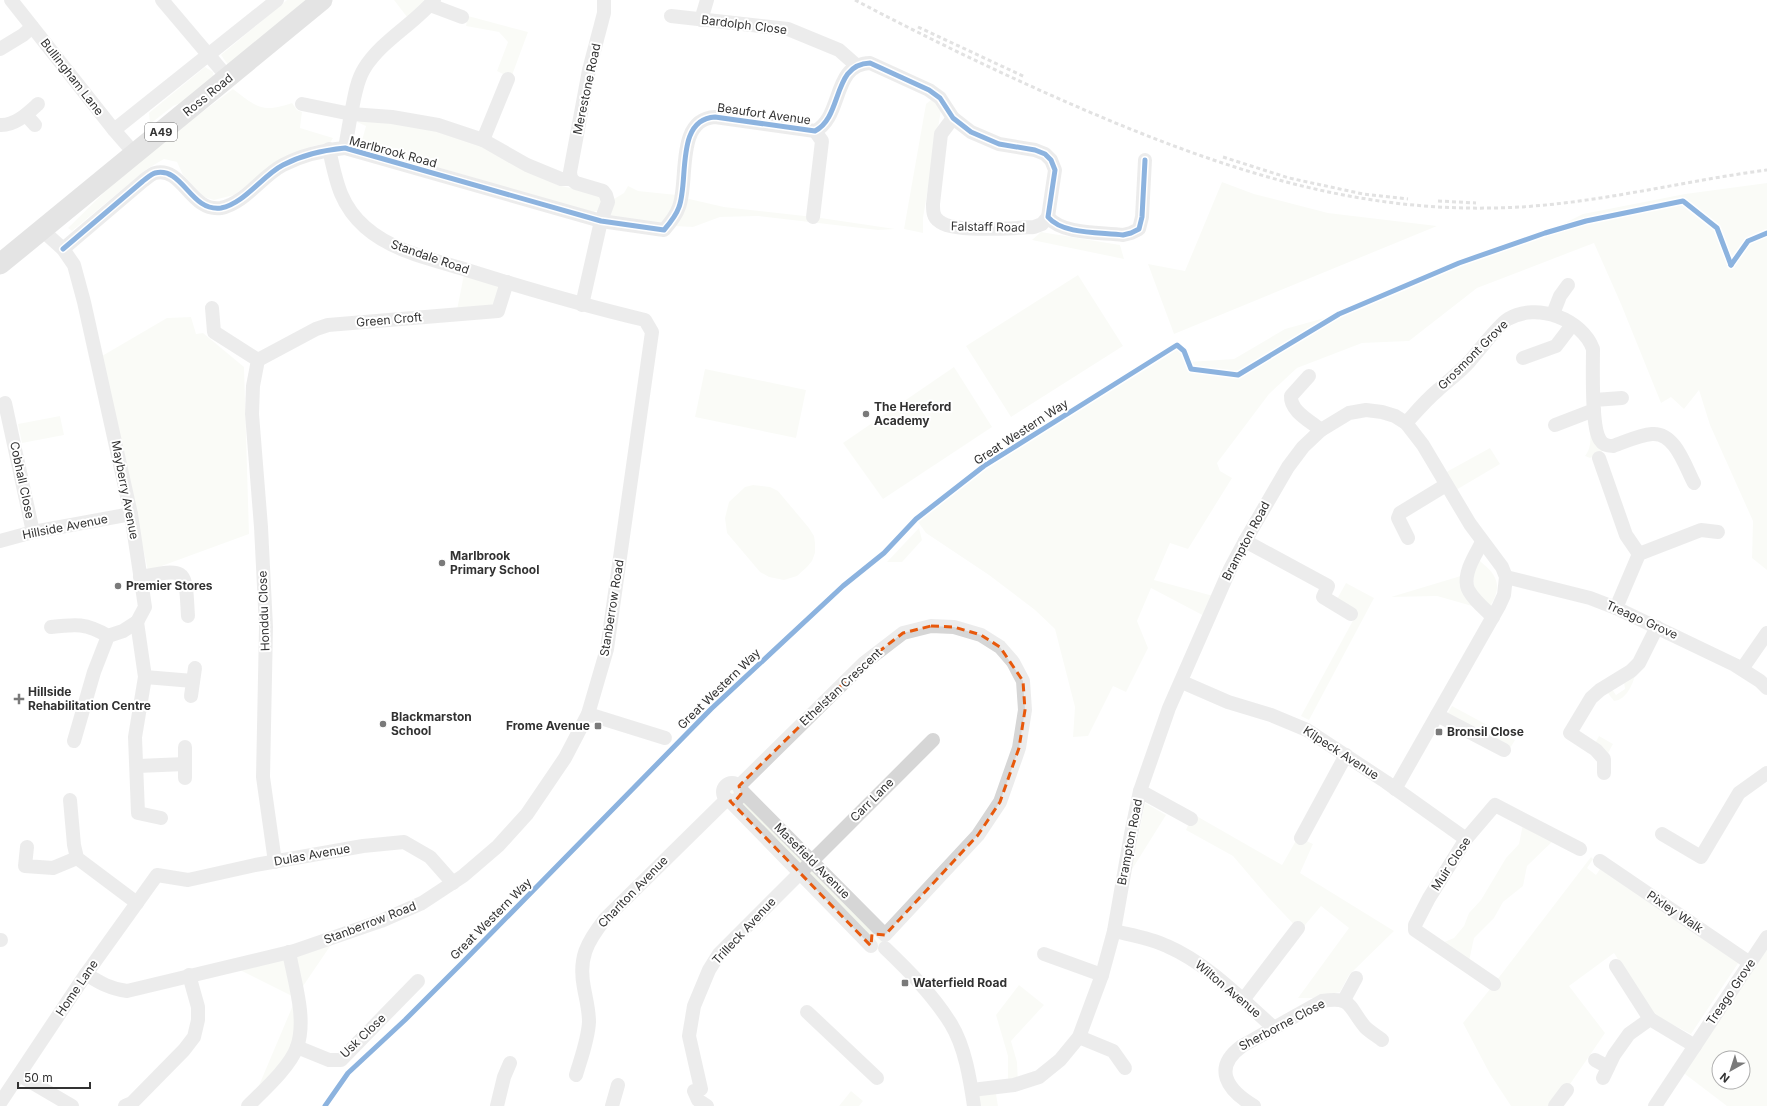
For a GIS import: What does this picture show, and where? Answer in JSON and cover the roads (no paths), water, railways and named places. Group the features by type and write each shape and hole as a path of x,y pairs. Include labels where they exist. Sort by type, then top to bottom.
{"highway":[{"name":"Ross Road","path":"0,264 322,0"}],"street":[{"name":"Bullingham Lane","path":"11,0 134,153"},
{"path":"162,0 228,78"},
{"path":"114,130 277,0"},
{"name":"Merestone Road","path":"571,179 570,172 587,78 604,13 604,0"},
{"path":"701,20 707,0"},
{"path":"351,114 355,94 363,70 377,52 432,3 462,17"},
{"name":"Bardolph Close","path":"671,16 788,29 839,50 856,65"},
{"path":"0,49 23,35 32,27"},
{"path":"856,65 870,63 929,90 940,98 953,118 971,132 987,140 999,144 1035,150 1045,154 1051,160 1055,170 1048,217 1054,223 1065,229 1122,235 1139,229 1142,217 1145,160"},
{"name":"Beaufort Avenue","path":"601,221 664,230 673,219 680,206 691,132 697,122 706,117 715,116 815,131 822,128 828,119 847,75 856,65"},
{"path":"483,140 508,79"},
{"path":"0,125 30,120 38,104"},
{"path":"302,104 351,114 392,117 438,125 483,140 527,166 561,179 571,179 576,183 603,191 608,202 601,221 582,305"},
{"name":"Marlbrook Road","path":"345,148 351,114"},
{"name":"Falstaff Road","path":"953,118 945,127 942,134 933,204 933,213 938,221 946,226 961,228 1034,228 1042,224 1048,217"},
{"path":"813,217 822,140 815,131"},
{"name":"Marlbrook Road","path":"63,249 155,173 167,173 176,178 200,204 212,208 222,208 236,202 283,165 313,153 329,149 345,148 601,221"},
{"name":"Standale Road","path":"329,149 338,190 346,206 365,228 385,241 413,253 582,305"},
{"name":"Mayberry Avenue","path":"42,230 63,249 74,264 84,302 131,514 145,607 137,622"},
{"name":"Green Croft","path":"258,360 316,329 328,325 498,312 507,282"},
{"path":"1553,314 1560,296 1568,285"},
{"name":"Stanberrow Road","path":"86,974 102,985 127,991 289,952 381,922 422,903 453,883 498,846 527,814 565,758 588,714 607,649 652,332 645,320 582,305"},
{"path":"212,308 214,332 258,360"},
{"name":"Grosmont Grove","path":"1406,423 1436,391 1468,363 1507,319 1526,313 1553,314 1583,333 1589,340 1593,349 1594,405 1598,434 1603,444 1613,446 1650,434 1659,434 1666,437 1673,444 1694,483"},
{"path":"1523,358 1556,346 1572,325"},
{"name":"Honddu Close","path":"258,360 252,386 252,414 261,527 266,628 263,777 275,862"},
{"path":"1309,376 1290,396 1290,401 1293,407 1321,430"},
{"path":"1555,425 1594,405 1622,398"},
{"name":"Cobhall Close","path":"3,406 33,532"},
{"name":"Brampton Road","path":"972,1090 1014,1085 1039,1077 1060,1060 1080,1038 1102,975 1114,931 1140,791 1169,708 1182,682 1217,597 1244,540 1288,467 1303,447 1321,430 1349,413 1366,410 1382,412 1395,416 1406,423 1423,445 1446,485 1482,542 1496,558 1506,577"},
{"path":"1599,458 1626,535 1639,554"},
{"path":"1408,538 1398,518 1400,514 1446,485"},
{"name":"Hillside Avenue","path":"0,541 33,532 131,514"},
{"path":"1616,608 1639,554 1701,530 1718,532"},
{"path":"1244,540 1328,586 1323,598 1351,614"},
{"path":"1482,542 1468,571 1467,586 1476,599 1493,617"},
{"path":"140,576 168,572 176,572 183,576 186,582 188,616"},
{"path":"1395,789 1493,617 1504,594 1506,577"},
{"name":"Treago Grove","path":"1506,577 1590,598 1616,608 1742,669 1767,688"},
{"path":"51,627 76,624 93,627 108,636 123,631 137,622 145,677 135,737 138,766 138,814 161,818"},
{"name":"Ethelstan Crescent","path":"728,800 738,799 740,796 740,788 864,663 903,633 931,626 954,627 981,635 1000,647 1013,662 1023,681 1025,710 1019,748 1000,802 978,835 884,938 878,932 872,935 870,939 871,946"},
{"path":"1604,773 1604,759 1596,750 1570,733 1591,698 1600,690 1626,674 1638,663 1657,627"},
{"path":"1742,669 1767,633"},
{"path":"74,741 94,672 108,636"},
{"path":"145,677 194,674 191,696"},
{"name":"Kilpeck Avenue","path":"1182,682 1228,702 1295,724 1346,755 1466,839"},
{"path":"588,714 664,738"},
{"path":"1438,715 1504,750"},
{"name":"Carr Lane","path":"800,873 933,740"},
{"path":"138,766 185,771 185,746"},
{"path":"1300,838 1346,755"},
{"path":"1662,834 1701,857 1739,793 1767,773"},
{"name":"Masefield Avenue","path":"740,788 884,938"},
{"path":"1140,791 1191,819"},
{"path":"70,800 74,846 77,858 137,903"},
{"name":"Masefield Avenue","path":"728,800 871,946"},
{"name":"Charlton Avenue","path":"576,1075 589,1023 589,1012 581,971 582,959 589,940 605,918 728,800"},
{"name":"Muir Close","path":"1494,984 1415,930 1415,925 1429,898 1466,839 1495,804 1580,849"},
{"name":"Dulas Avenue","path":"157,875 188,880 363,846 404,842 430,857 453,883"},
{"path":"27,847 25,866 53,868 77,858"},
{"name":"Pixley Walk","path":"1600,861 1750,963"},
{"name":"Trilleck Avenue","path":"707,1106 698,1100 689,1036 694,1006 709,970 719,954 800,873"},
{"name":"Home Lane","path":"0,1103 86,974 157,875"},
{"path":"1243,1000 1298,928"},
{"name":"Wilton Avenue","path":"1114,931 1166,945 1190,958 1211,973 1273,1027"},
{"name":"Treago Grove","path":"1695,1046 1767,937"},
{"path":"884,938 937,1003 952,1025 961,1048 972,1090 974,1106"},
{"path":"248,1106 286,1065 297,1047 301,1019 289,952"},
{"path":"1044,954 1102,975"},
{"path":"1616,966 1650,1019 1695,1046 1655,1106"},
{"path":"125,1106 132,1103 184,1050 194,1037 198,1020 198,1007 189,975"},
{"path":"1356,978 1344,1000 1356,1012 1365,1027 1382,1040"},
{"name":"Usk Close","path":"297,1047 329,1060 341,1060 418,981"},
{"name":"Sherborne Close","path":"1254,1106 1234,1091 1227,1079 1225,1066 1232,1053 1273,1027 1322,1001 1334,999 1344,1000"},
{"path":"807,1012 877,1078"},
{"path":"1595,1060 1606,1072 1614,1055 1629,1034 1650,1019"},
{"path":"1080,1038 1113,1051 1125,1068"},
{"path":"497,1106 504,1077 510,1063"},
{"path":"19,1075 72,1106"},
{"path":"612,1106 618,1085"},
{"path":"1556,1106 1566,1090"}],"railway":[{"path":"855,0 995,70 1130,129 1230,165 1332,193 1384,202 1438,207 1527,207 1596,199 1767,170"},
{"path":"918,27 1025,77"},
{"path":"1223,157 1289,178 1363,194 1408,199"},
{"path":"1438,201 1476,203"}],"place":[{"name":"The Hereford Academy","path":"866,414"},
{"name":"Marlbrook Primary School","path":"442,563"},
{"name":"Premier Stores","path":"118,586"},
{"name":"Hillside Rehabilitation Centre","path":"19,699"},
{"name":"Blackmarston School","path":"383,724"},
{"name":"Frome Avenue","path":"598,726"},
{"name":"Bronsil Close","path":"1439,732"},
{"name":"Waterfield Road","path":"905,983"}]}
